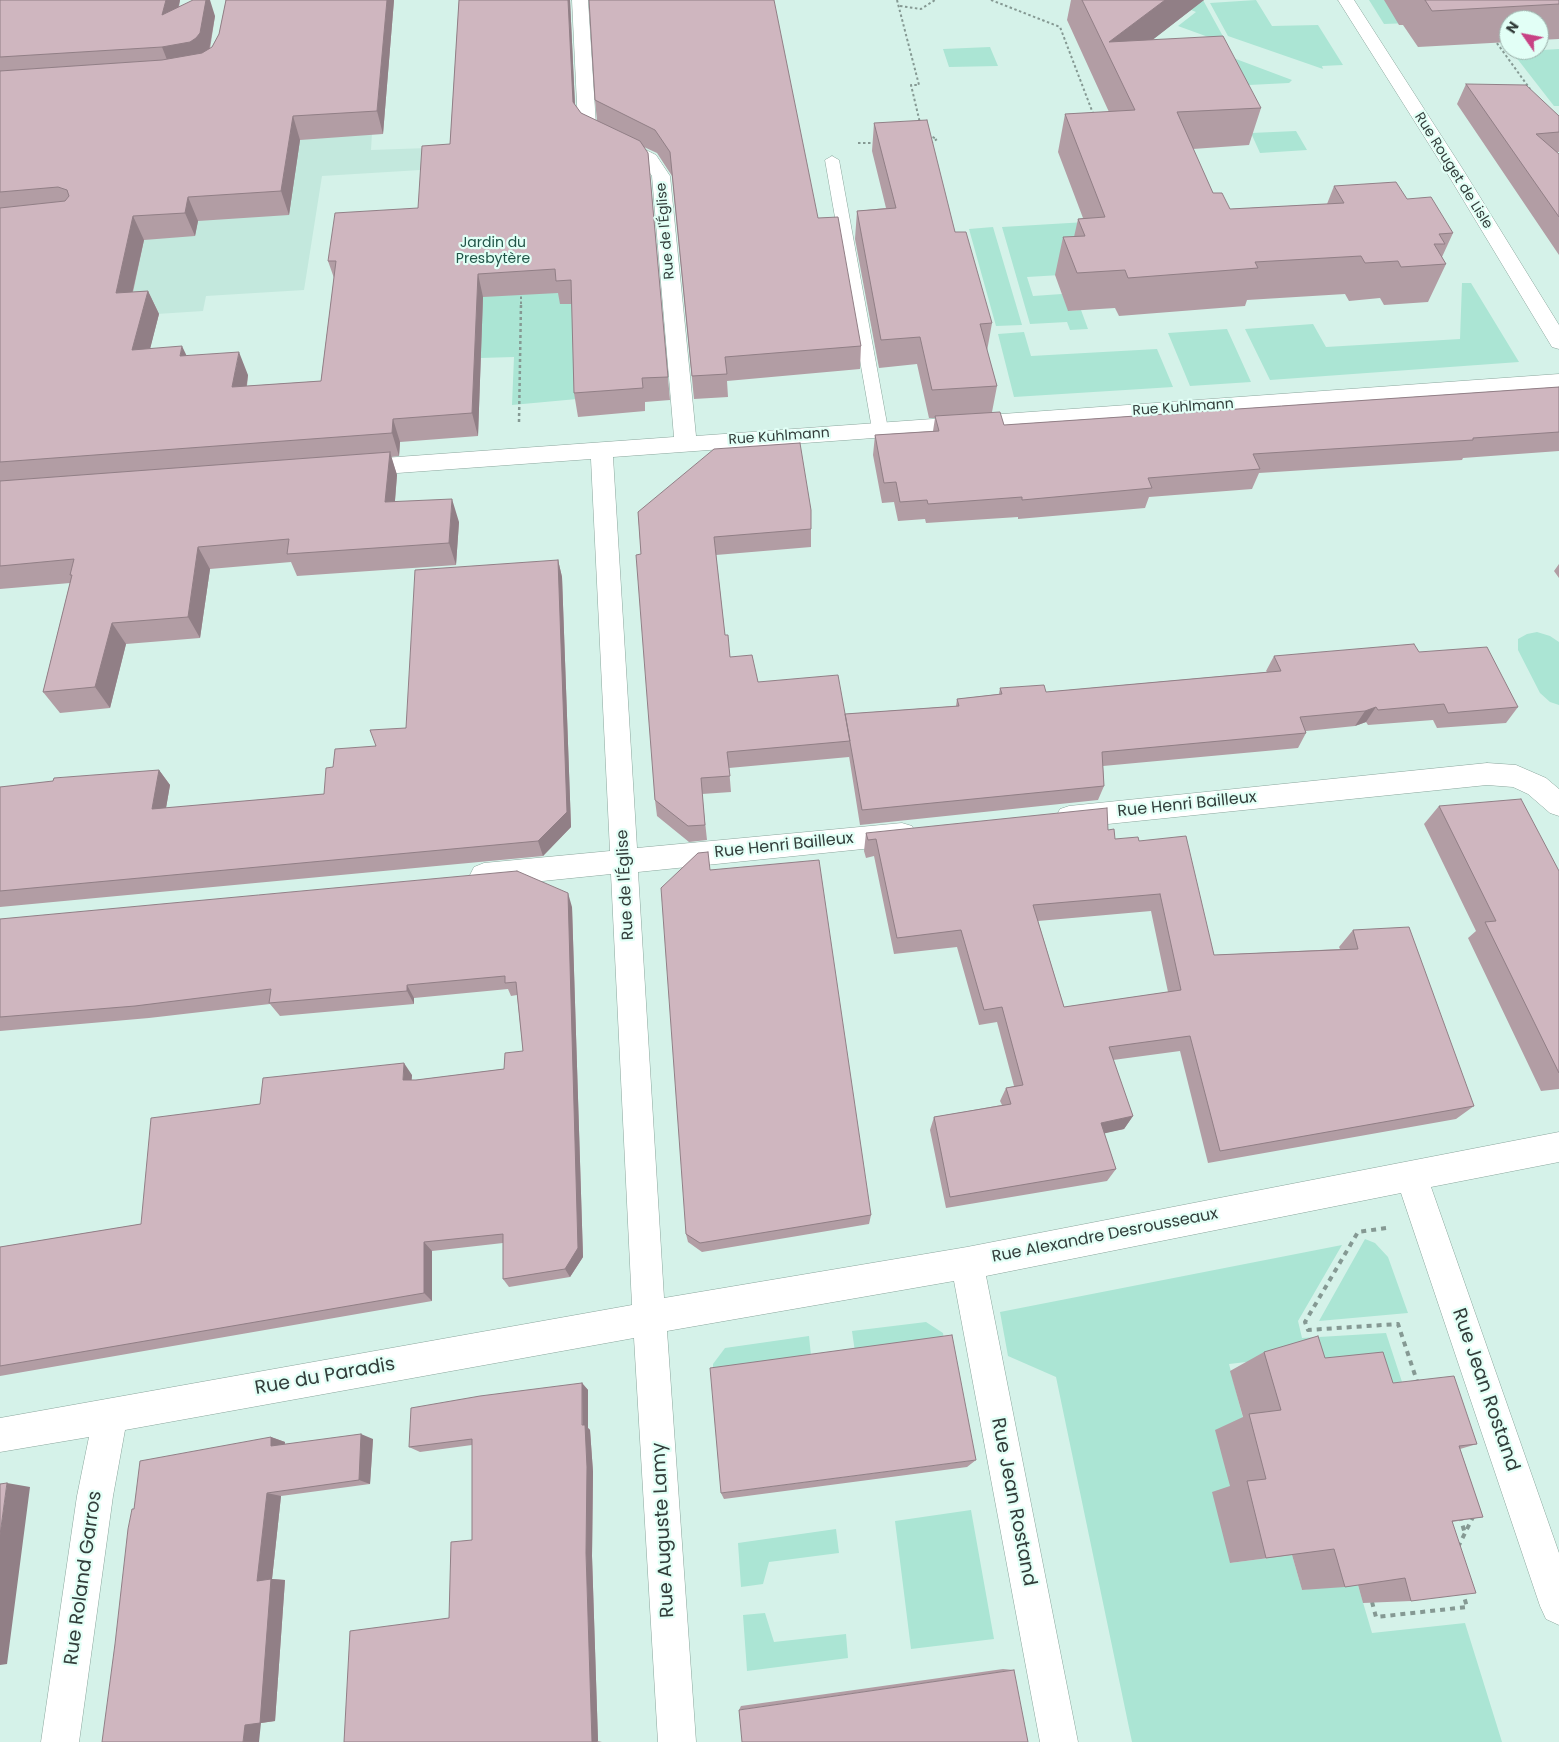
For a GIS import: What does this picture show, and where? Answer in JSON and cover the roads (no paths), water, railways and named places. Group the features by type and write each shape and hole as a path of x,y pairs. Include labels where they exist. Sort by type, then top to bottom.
{"street":[{"name":"Rue de l'Église","path":"580,0 586,125 592,131 650,159 661,176 686,444"},
{"name":"Rue Rouget de Lisle","path":"1346,0 1453,168 1559,342"},
{"name":"Rue Kuhlmann","path":"335,470 1559,381"},
{"name":"Rue de l'Église","path":"602,451 625,861 631,1012 650,1318"},
{"name":"Rue Henri Bailleux","path":"1040,820 1487,774 1516,776 1537,786 1559,805"},
{"name":"Rue Henri Bailleux","path":"463,877 931,831"},
{"name":"Rue Alexandre Desrousseaux","path":"650,1318 708,1306 967,1263 1559,1147"},
{"name":"Rue Jean Rostand","path":"1411,1175 1559,1606"},
{"name":"Rue Jean Rostand","path":"967,1263 1059,1742"},
{"name":"Rue du Paradis","path":"0,1435 650,1318"},
{"name":"Rue Auguste Lamy","path":"650,1318 676,1742"},
{"name":"Rue Roland Garros","path":"60,1742 97,1488 110,1415"}],"lane":[{"path":"832,160 880,430"}],"park label":[{"name":"Jardin du Presbytère","path":"493,252"}]}
